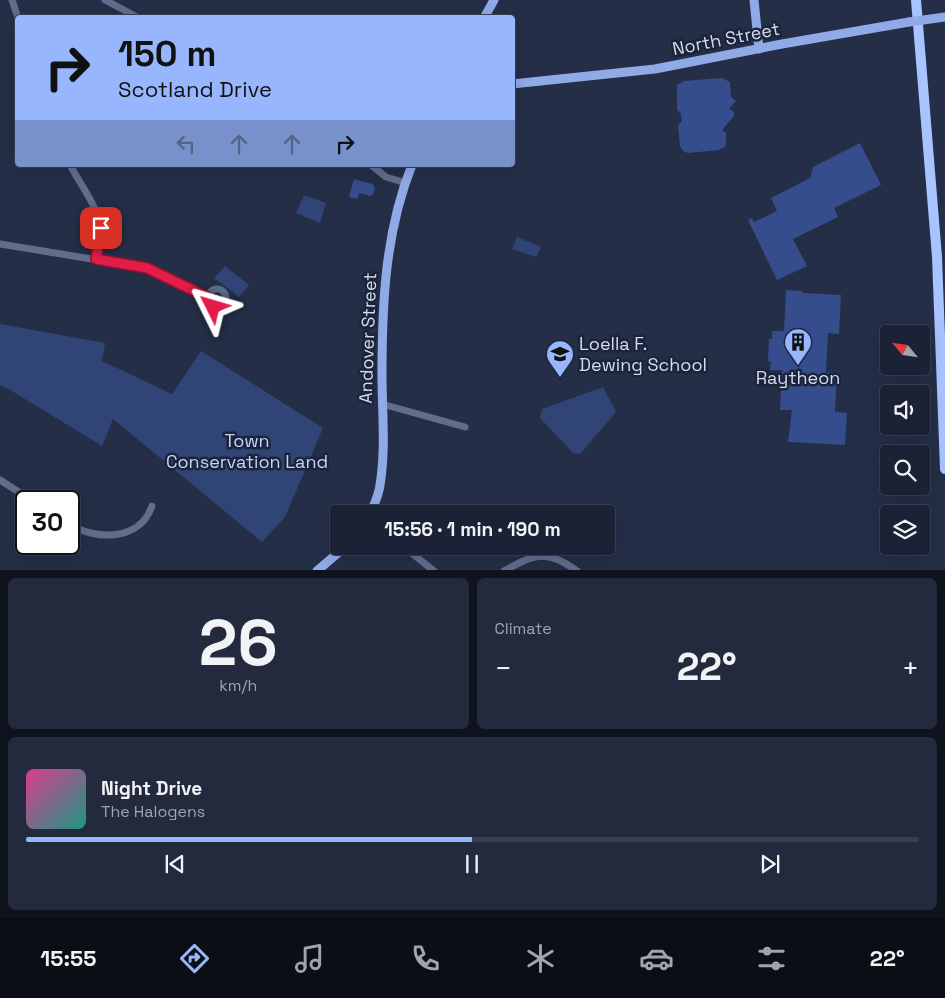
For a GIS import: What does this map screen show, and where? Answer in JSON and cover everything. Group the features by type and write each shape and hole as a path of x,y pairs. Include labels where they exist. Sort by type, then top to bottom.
{"highway":[{"path":"916,0 937,257 945,469"}],"main road":[{"path":"754,0 759,49"},
{"path":"485,15 491,1"},
{"name":"North Street","path":"515,84 655,69 945,17"},
{"name":"Andover Street","path":"373,505 380,487 383,460 384,286 389,244 411,167"},
{"path":"317,570 335,555"}],"street":[{"path":"12,0 17,15"},
{"path":"105,0 133,15"},
{"path":"71,167 98,217 101,228 101,239 96,259"},
{"path":"374,167 386,177 406,183"},
{"path":"0,244 147,268 207,297"},
{"path":"382,404 465,427"},
{"path":"0,480 16,490"},
{"path":"80,529 104,536 119,534 142,525 149,517 152,506"},
{"path":"415,555 434,570"},
{"path":"504,570 530,556 544,556 561,560 577,570"}],"green space":[{"path":"304,195 326,203 320,223 296,213"},
{"path":"517,237 541,247 536,257 512,249"},
{"path":"225,266 249,285 239,297 214,278"},
{"name":"Town Conservation Land","path":"0,324 105,343 102,361 172,394 201,351 323,428 285,517 262,542 113,419 102,446 0,385"},
{"path":"603,387 616,412 580,454 573,453 540,418 542,409"}],"building":[{"path":"722,78 730,82 731,97 736,101 729,109 734,112 734,116 722,130 726,133 726,146 719,150 688,153 683,151 680,146 678,125 682,121 681,114 677,110 677,85 684,81"},
{"path":"860,143 881,185 834,208 838,217 793,239 807,266 777,280 748,220 752,218 754,222 777,211 771,198 810,178 813,167"},
{"path":"354,179 373,184 375,189 373,194 370,196 359,193 357,199 349,197"},
{"name":"Raytheon","path":"786,290 802,291 802,293 841,295 839,334 828,333 826,372 837,373 835,412 847,413 845,445 788,442 792,410 780,410 782,370 770,370 771,362 768,361 769,339 772,339 772,331 784,331"}],"place":[{"name":"Raytheon","path":"798,366"},
{"name":"Loella F. Dewing School","path":"560,378"}],"route":[{"path":"101,228 101,239 96,259 154,270 186,288 207,297 208,303 213,307"}]}
